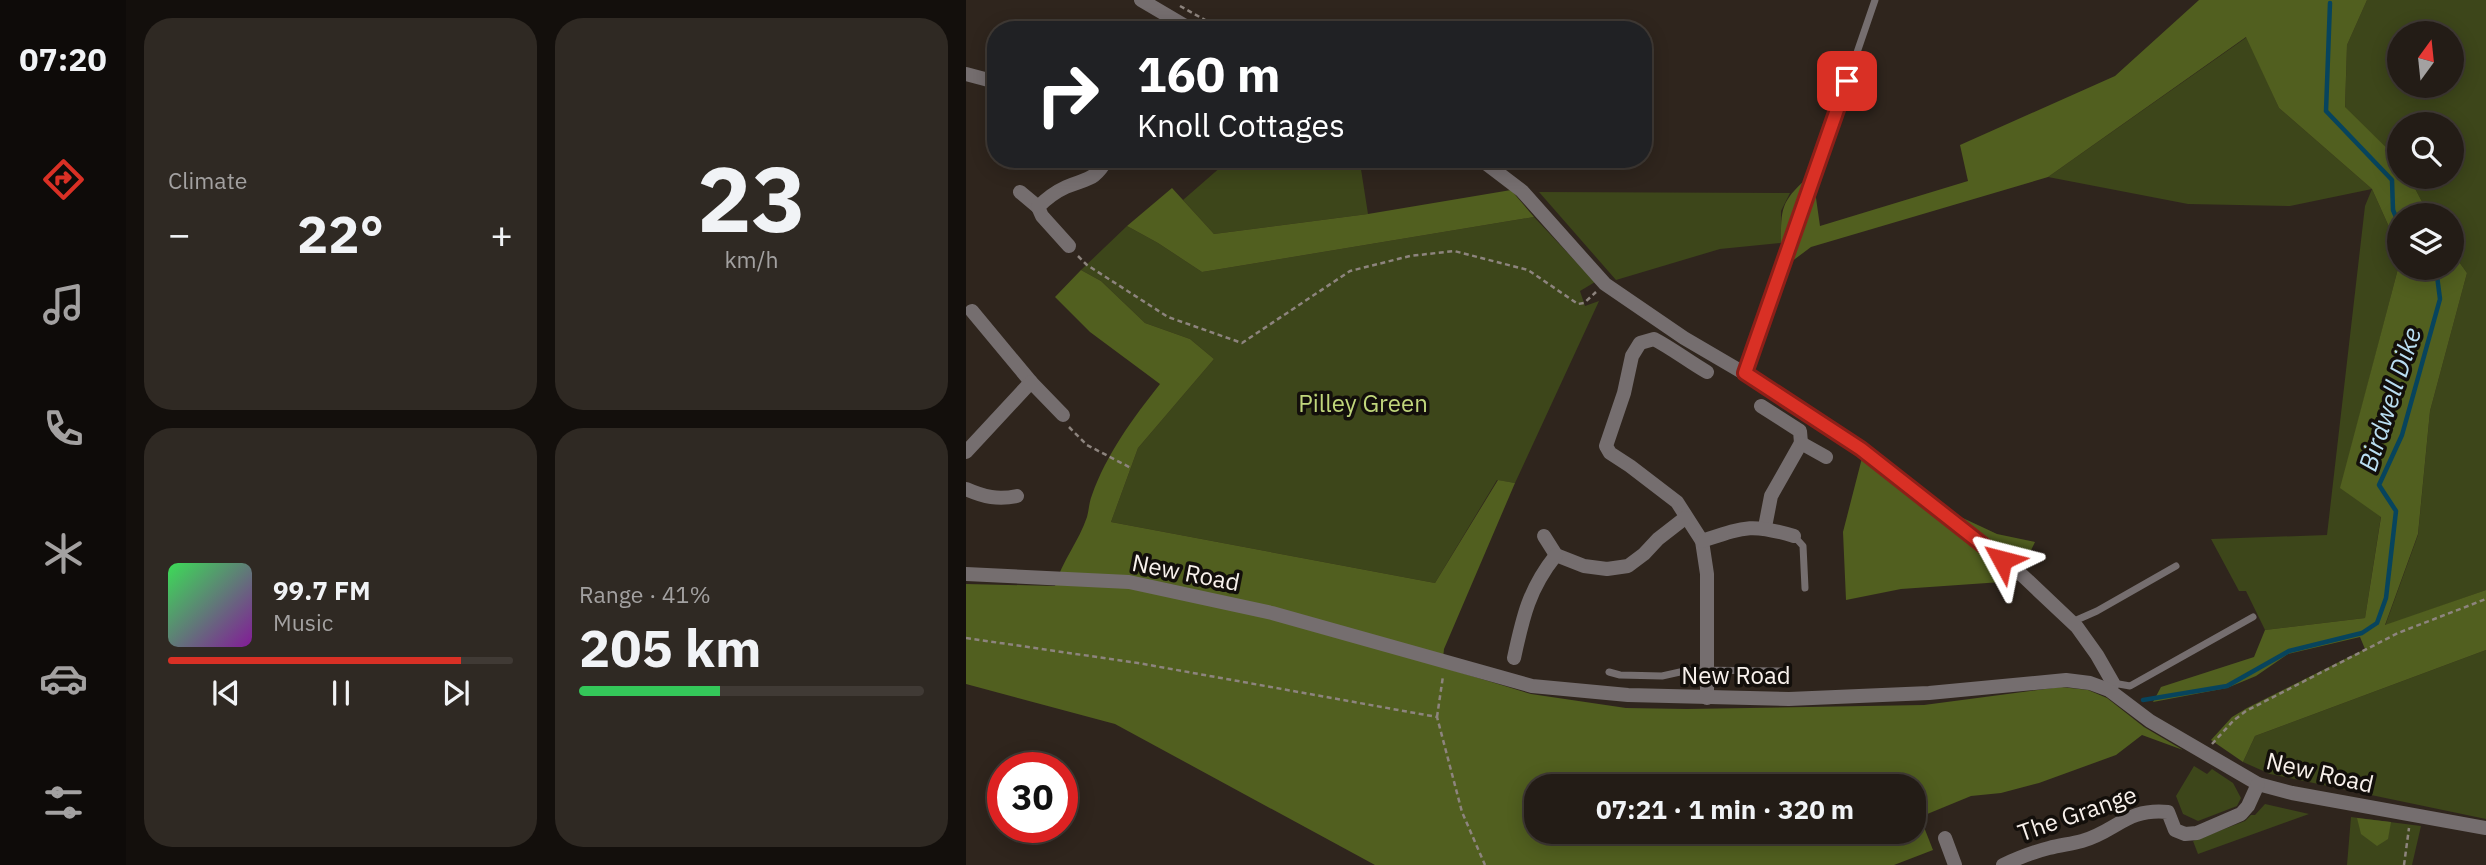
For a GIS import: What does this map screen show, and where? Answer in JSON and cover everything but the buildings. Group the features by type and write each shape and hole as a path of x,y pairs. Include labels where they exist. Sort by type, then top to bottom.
{"street":[{"path":"1141,0 1177,21"},
{"path":"966,74 987,80"},
{"path":"1038,207 1066,187 1088,181 1102,168"},
{"path":"1492,168 1522,191 1605,284 1684,338 1745,373 1861,449 2024,576 2072,622 2097,655 2111,687"},
{"path":"1020,192 1038,207 1042,216 1069,246"},
{"path":"1745,373 1783,268"},
{"path":"972,311 1031,382 1063,415"},
{"path":"1707,372 1654,339 1640,343 1632,356 1624,393 1606,446 1610,453 1677,502 1702,541 1707,574 1707,698"},
{"path":"966,452 1031,382"},
{"path":"1761,406 1800,431 1801,443 1772,496 1765,527"},
{"path":"1801,443 1826,457"},
{"path":"966,489 982,496 1002,499 1017,496"},
{"path":"1544,536 1556,555 1584,566 1608,569 1628,566 1685,518"},
{"path":"1702,541 1738,529 1765,527 1794,536"},
{"path":"1514,658 1524,612 1540,576 1556,555"},
{"name":"New Road","path":"966,574 1129,582 1272,613 1445,662 1555,689 1628,695 1789,699 1929,693 2066,680 2090,683 2111,687 2150,721 2258,784 2292,793 2486,828"},
{"name":"The Grange","path":"2003,865 2030,853 2080,842 2101,834 2127,817 2141,812 2168,812 2175,830 2185,834 2197,833 2241,814 2248,806 2258,784"},
{"path":"1945,838 1955,865"}],"lane":[{"path":"1783,268 1875,0"},
{"path":"1794,536 1802,546 1805,588"},
{"path":"2072,622 2097,611 2176,566"},
{"path":"2111,687 2130,686 2253,617"},
{"path":"1609,672 1620,675 1662,676 1689,670 1781,671"}],"path":[{"path":"1170,0 1207,21"},
{"path":"1069,246 1087,265 1168,317 1242,343 1350,271 1410,256 1454,251 1528,270 1578,304 1584,303 1605,284"},
{"path":"1063,415 1072,431 1087,445 1131,468"},
{"path":"2206,752 2227,727 2246,711 2398,632 2486,599"},
{"path":"966,638 1138,663 1437,716"},
{"path":"1445,662 1437,716 1462,812 1485,865"},
{"path":"2404,865 2410,814"}],"green space":[{"path":"2199,0 2367,0 2347,45 2345,107 2387,148 2387,189 2415,189 2423,203 2387,203 2387,222 2372,189 2279,108 2246,37 2048,177 1811,247 1791,262 1795,243 1781,243 1782,213 1792,193 1807,178 1815,191 1820,226 1968,181 1960,145 2115,76"},
{"path":"2367,0 2486,0 2486,590 2385,626 2418,535 2430,411 2467,273 2464,269 2464,203 2423,203 2415,189 2464,189 2464,112 2387,112 2387,148 2345,108 2347,45"},
{"path":"2247,37 2279,108 2372,189 2290,206 2188,204 2048,177"},
{"path":"1220,168 1361,168 1368,214 1214,234 1183,200"},
{"path":"1172,188 1214,234 1368,214 1511,190 1534,217 1202,272 1127,226"},
{"path":"2372,189 2387,222 2387,280 2395,280 2341,487 2381,516 2365,618 2265,630 2246,591 2239,591 2211,539 2327,535 2365,206"},
{"path":"1539,192 1790,193 1781,211 1781,243 1720,249 1616,280"},
{"name":"Pilley Green","path":"1534,217 1595,282 1580,291 1585,306 1599,301 1515,483 1497,480 1435,583 1111,522 1138,448 1214,359 1190,339 1145,323 1101,281 1081,270 1127,226 1202,272"},
{"path":"2464,269 2467,273 2430,411 2418,534 2385,625 2486,590 2486,650 2255,736 2243,762 2211,740 2232,717 2247,708 2365,649 2360,637 2288,654 2256,676 2227,688 2153,702 2161,687 2254,657 2265,630 2365,618 2381,517 2340,488 2395,280 2464,280"},
{"path":"1081,270 1101,281 1145,323 1190,339 1214,359 1138,448 1111,522 1435,583 1498,480 1515,483 1444,649 1442,667 1531,694 1626,708 1924,705 2061,687 2088,690 2107,698 2144,727 2183,750 2142,735 2116,755 2039,783 2001,793 1971,796 1926,815 1926,774 1524,774 1524,844 1926,844 1926,832 1933,850 1894,865 1375,865 1115,724 966,684 966,584 1055,586 1084,526 1091,498 1105,466 1130,424 1160,384 1090,332 1055,297"},
{"path":"1862,458 1950,512 1997,534 2035,542 2016,581 1901,589 1846,600 1843,532"},
{"path":"2486,650 2486,819 2270,774 2243,762 2255,736"},
{"path":"2194,766 2207,774 2212,769 2233,783 2241,798 2237,806 2198,821 2183,814 2176,796"},
{"path":"2265,804 2309,814 2198,854 2193,841 2245,821"},
{"path":"2351,817 2421,826 2412,865 2347,865"},
{"path":"2357,818 2391,822 2388,839 2377,846 2361,834"}],"waterway":[{"name":"Birdwell Dike","path":"2330,3 2326,111 2392,180 2393,203"},
{"name":"Birdwell Dike","path":"2143,700 2227,686 2289,651 2362,633 2377,623 2386,598 2396,511 2379,485 2402,435 2440,299 2438,280"}],"route":[{"path":"1847,81 1745,373 1861,449 2002,560"}]}
